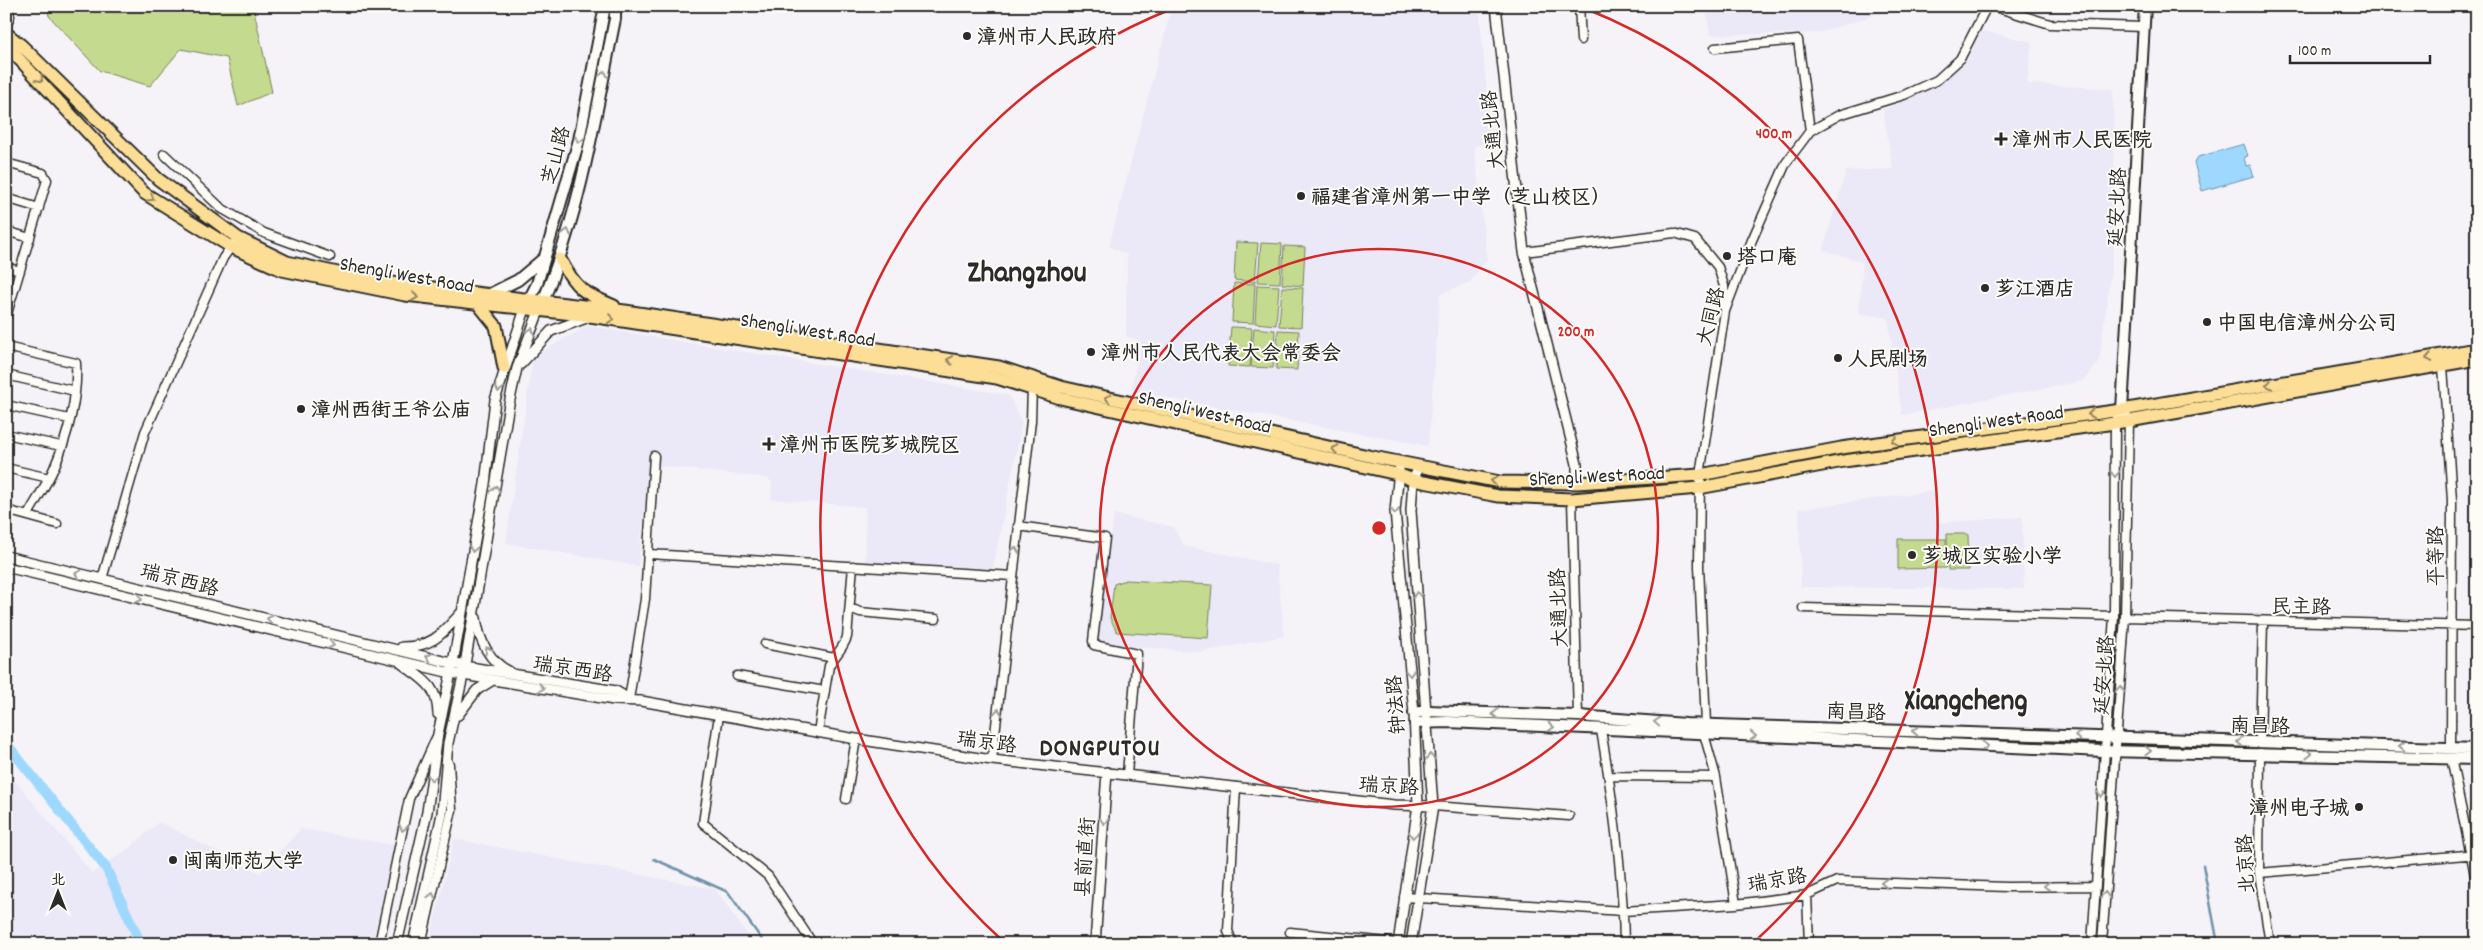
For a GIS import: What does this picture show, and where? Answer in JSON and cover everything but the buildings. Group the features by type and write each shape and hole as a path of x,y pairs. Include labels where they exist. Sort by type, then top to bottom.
{"main road":[{"name":"芝山路","path":"527,304 537,284 579,140 605,6"},
{"path":"615,6 590,143 560,260 541,306 625,311 999,367 1031,384"},
{"name":"延安北路","path":"2122,410 2144,6"},
{"path":"6,33 22,45 158,180 235,242 255,248 287,262 376,281 488,295 527,304"},
{"name":"Shengli West Road","path":"6,44 144,193 235,242 282,270 405,295 479,305 527,304 590,316 997,378 1031,384 1399,468 1419,467 1500,482 1578,483 1700,476 1843,448 2122,410 2477,349"},
{"path":"488,295 518,280 545,258"},
{"path":"560,260 573,283 592,297 625,311"},
{"path":"479,305 496,326 504,368"},
{"name":"Shengli West Road","path":"1399,468 1413,480 1498,496 1572,499 1699,488 1844,461 2129,420 2477,359"},
{"path":"2122,410 2129,420"},
{"name":"南昌路","path":"1414,718 1427,716 1578,716 1705,729 2103,750 2260,748 2451,753 2477,749"},
{"name":"南昌路","path":"1427,716 1601,730 1705,729 2104,737 2260,748"},
{"name":"南昌路","path":"2451,753 2477,759"}],"street":[{"path":"6,27 10,16 7,6"},
{"name":"大通北路","path":"1496,6 1524,252 1577,464 1578,483"},
{"path":"1579,6 1581,40"},
{"name":"大同路","path":"1736,904 1716,777 1705,729 1698,566 1700,476 1724,311 1752,240 1786,163 1810,131 1839,115 1904,95 1937,80 1960,59 1987,6"},
{"path":"1992,6 2050,24 2090,27 2143,27"},
{"path":"1715,48 1798,40 1810,131"},
{"path":"164,154 221,208 264,233 330,257"},
{"path":"6,163 43,173 46,176 39,208 9,301 6,317"},
{"path":"6,198 39,208"},
{"path":"6,232 30,238"},
{"path":"255,248 264,233"},
{"path":"1524,252 1674,233 1695,239 1718,267 1724,286 1724,311"},
{"path":"102,579 145,432 223,258 235,242"},
{"path":"6,266 20,271"},
{"path":"397,944 427,812 438,730 454,663 485,484 495,400 504,368 527,304"},
{"path":"413,944 442,814 448,743 475,610 509,404 517,368 541,306"},
{"path":"517,368 551,331 590,316"},
{"path":"6,347 76,363 75,390 61,446 49,478 28,515"},
{"name":"平等路","path":"2443,366 2452,500 2451,753 2473,854 2477,885"},
{"path":"6,375 75,390"},
{"path":"992,760 1031,421 1031,384"},
{"path":"6,405 69,419"},
{"name":"延安北路","path":"2092,944 2103,750 2114,616 2115,421 2122,410"},
{"name":"延安北路","path":"2102,944 2125,618 2129,420"},
{"path":"6,434 61,446"},
{"path":"629,699 645,599 650,554 654,456"},
{"name":"钟法路","path":"1410,944 1416,898 1433,806 1411,510 1413,480 1419,467"},
{"path":"6,468 49,478"},
{"name":"钟法路","path":"1398,943 1418,805 1414,718 1395,512 1399,468"},
{"name":"大通北路","path":"1572,499 1578,716"},
{"path":"6,510 57,524"},
{"path":"1018,526 1105,538 1093,641 1094,645 1136,654 1127,774"},
{"path":"650,554 1013,576"},
{"name":"瑞京西路","path":"6,556 454,663 464,671 493,680 614,700 629,699"},
{"path":"818,732 829,666 844,648 847,637 853,566"},
{"name":"瑞京西路","path":"6,567 451,673 464,671 519,677 616,691 629,699"},
{"path":"850,608 860,612 936,618"},
{"path":"1802,608 2114,616"},
{"path":"475,610 478,631 487,652 502,668 519,677"},
{"path":"390,647 418,647 434,641 462,613"},
{"name":"民主路","path":"2125,618 2477,626"},
{"name":"北京路","path":"2263,622 2259,873 2270,944"},
{"path":"765,644 834,658"},
{"path":"379,944 409,799 438,730 438,698 428,684 397,660"},
{"path":"737,676 825,691"},
{"path":"452,727 461,709 477,690 493,680"},
{"name":"瑞京路","path":"629,699 856,739 992,760 1394,805 1433,806"},
{"path":"719,715 703,823 768,876 813,944"},
{"path":"1601,730 1609,776 1624,911 1624,944"},
{"path":"846,799 856,739"},
{"path":"421,944 452,810 448,743"},
{"name":"县前直街","path":"1095,944 1107,772"},
{"path":"1609,776 1716,777"},
{"path":"1233,944 1228,931 1236,787"},
{"path":"1433,806 1569,816"},
{"path":"2259,873 2473,854"},
{"name":"瑞京路","path":"1404,897 1624,911 1736,904 1807,895 1837,881 2007,886 2096,886"},
{"path":"1807,895 1809,944"},
{"path":"1290,932 1398,943"},
{"path":"1128,944 1131,942 1160,944"}],"shaded area":[{"name":"福建省漳州第一中学（芝山校区）","path":"1172,6 1479,6 1491,142 1474,146 1487,259 1470,282 1440,294 1428,446 1131,391 1141,341 1126,336 1127,255 1109,246"},
{"path":"1706,6 1902,6 1818,33 1710,35"},
{"path":"1982,31 2032,42 2027,84 2113,89 2115,238 2099,362 2083,381 1902,415 1888,318 1859,313 1863,262 1823,250 1846,171 1893,169 1883,110 1940,85 1968,59"},
{"name":"漳州市医院芗城院区","path":"587,326 1009,395 1022,423 993,568 866,562 865,507 771,499 772,482 767,478 649,465 638,566 506,543 533,357"},
{"name":"芗城区实验小学","path":"1934,491 1936,523 2022,517 2024,589 1801,587 1799,509"},
{"path":"1114,514 1173,527 1184,546 1277,565 1284,636 1200,652 1097,643"},
{"name":"闽南师范大学","path":"6,770 92,873 131,847 159,822 260,873 301,829 394,845 372,944 6,944"},
{"path":"454,839 715,889 754,944 429,944"}],"green space":[{"path":"47,6 253,6 272,92 238,106 227,58 181,49 150,86 100,71 49,16"},
{"path":"2471,6 2477,6 2477,138 2474,138"},
{"path":"1236,242 1258,243 1255,282 1234,280"},
{"path":"1261,243 1282,244 1280,283 1258,282"},
{"path":"1284,246 1305,247 1303,286 1282,284"},
{"path":"1234,283 1255,284 1253,323 1232,322"},
{"path":"1257,285 1279,286 1276,325 1255,323"},
{"path":"1282,287 1303,288 1301,327 1279,326"},
{"path":"1231,327 1252,328 1250,367 1228,366"},
{"path":"1254,328 1275,330 1273,368 1251,367"},
{"path":"1278,330 1299,331 1297,370 1276,369"},
{"path":"1947,534 1968,534 1969,570 1948,570"},
{"path":"1898,539 1946,539 1946,568 1898,569"},
{"path":"1126,580 1212,585 1208,638 1117,632 1110,618 1114,584"}],"water":[{"path":"2244,144 2248,156 2244,157 2246,166 2250,165 2254,176 2202,191 2194,163 2198,157"}],"waterway":[{"path":"6,743 106,868 141,944"},
{"path":"654,859 728,892 765,944"},
{"path":"2203,865 2218,944"}],"place":[{"name":"漳州市人民政府","path":"967,36"},
{"name":"漳州市人民医院","path":"2001,139"},
{"name":"福建省漳州第一中学（芝山校区）","path":"1301,196"},
{"name":"塔口庵","path":"1727,256"},
{"name":"芗江酒店","path":"1985,288"},
{"name":"中国电信漳州分公司","path":"2207,322"},
{"name":"漳州市人民代表大会常委会","path":"1091,352"},
{"name":"人民剧场","path":"1838,358"},
{"name":"漳州西街王爷公庙","path":"301,409"},
{"name":"漳州市医院芗城院区","path":"769,444"},
{"name":"芗城区实验小学","path":"1912,555"},
{"name":"漳州电子城","path":"2359,807"},
{"name":"闽南师范大学","path":"173,860"}],"district":[{"name":"Zhangzhou","path":"1027,271"},
{"name":"Xiangcheng","path":"1966,699"},
{"name":"DONGPUTOU","path":"1100,746"}]}
